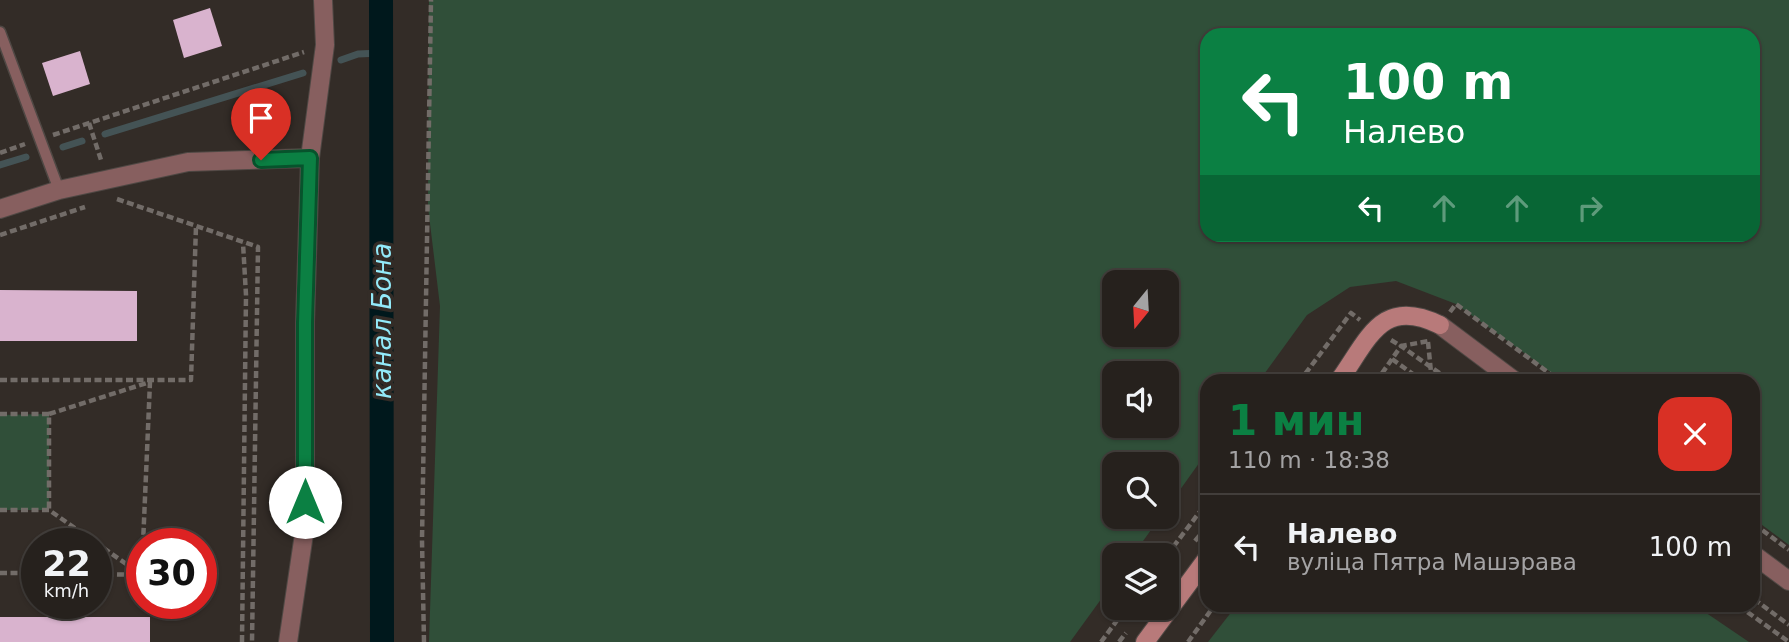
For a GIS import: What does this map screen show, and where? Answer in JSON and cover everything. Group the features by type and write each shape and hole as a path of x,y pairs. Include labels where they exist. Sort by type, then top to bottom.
{"street":[{"path":"288,642 305,527 305,323 310,158 324,45 323,0"},
{"path":"0,209 59,190 188,162 310,158"},
{"path":"1344,374 1376,330 1394,315 1408,313 1440,326 1505,374"},
{"path":"1760,559 1789,581"},
{"path":"1145,642 1200,568"}],"lane":[{"path":"0,32 59,190"}],"path":[{"path":"424,642 422,540 432,0"},
{"path":"0,153 324,45"},
{"path":"89,123 97,147"},
{"path":"113,198 258,247 252,642"},
{"path":"0,236 88,206"},
{"path":"0,380 191,380 196,226"},
{"path":"242,642 246,295 243,243"},
{"path":"1456,304 1550,374"},
{"path":"1305,374 1351,313 1362,321"},
{"path":"1428,342 1431,374"},
{"path":"1382,374 1401,346 1441,374"},
{"path":"1392,359 1413,374"},
{"path":"0,414 49,414 150,382"},
{"path":"144,528 150,382"},
{"path":"49,414 49,510"},
{"path":"0,510 49,510 126,562"},
{"path":"1176,543 1200,512"},
{"path":"1760,529 1789,551"},
{"path":"0,573 21,573"},
{"path":"1760,603 1789,625"},
{"path":"1188,642 1210,612"},
{"path":"1747,612 1789,642"},
{"path":"1101,642 1117,620"}],"green space":[{"path":"429,0 1789,0 1789,545 1760,523 1760,374 1553,374 1456,304 1396,281 1350,287 1307,315 1264,374 1200,374 1200,462 1179,491 1179,452 1102,452 1102,529 1152,529 1142,543 1102,543 1102,598 1070,642 429,642 440,306 428,207"},
{"path":"49,414 49,510 0,510 0,415"},
{"path":"1231,612 1705,612 1749,642 1208,642"}],"building":[{"path":"210,8 222,46 184,58 173,20"},
{"path":"80,51 90,84 53,96 42,63"},
{"path":"0,290 137,291 137,341 0,341"},
{"path":"0,617 150,619 150,642 0,642"}],"waterway":[{"name":"канал Бона","path":"381,0 382,642"},
{"path":"341,60 358,54 381,53"},
{"path":"105,134 303,73"},
{"path":"63,147 82,141"},
{"path":"0,165 26,157"}],"route":[{"path":"261,160 310,158 305,323 305,502"}]}
